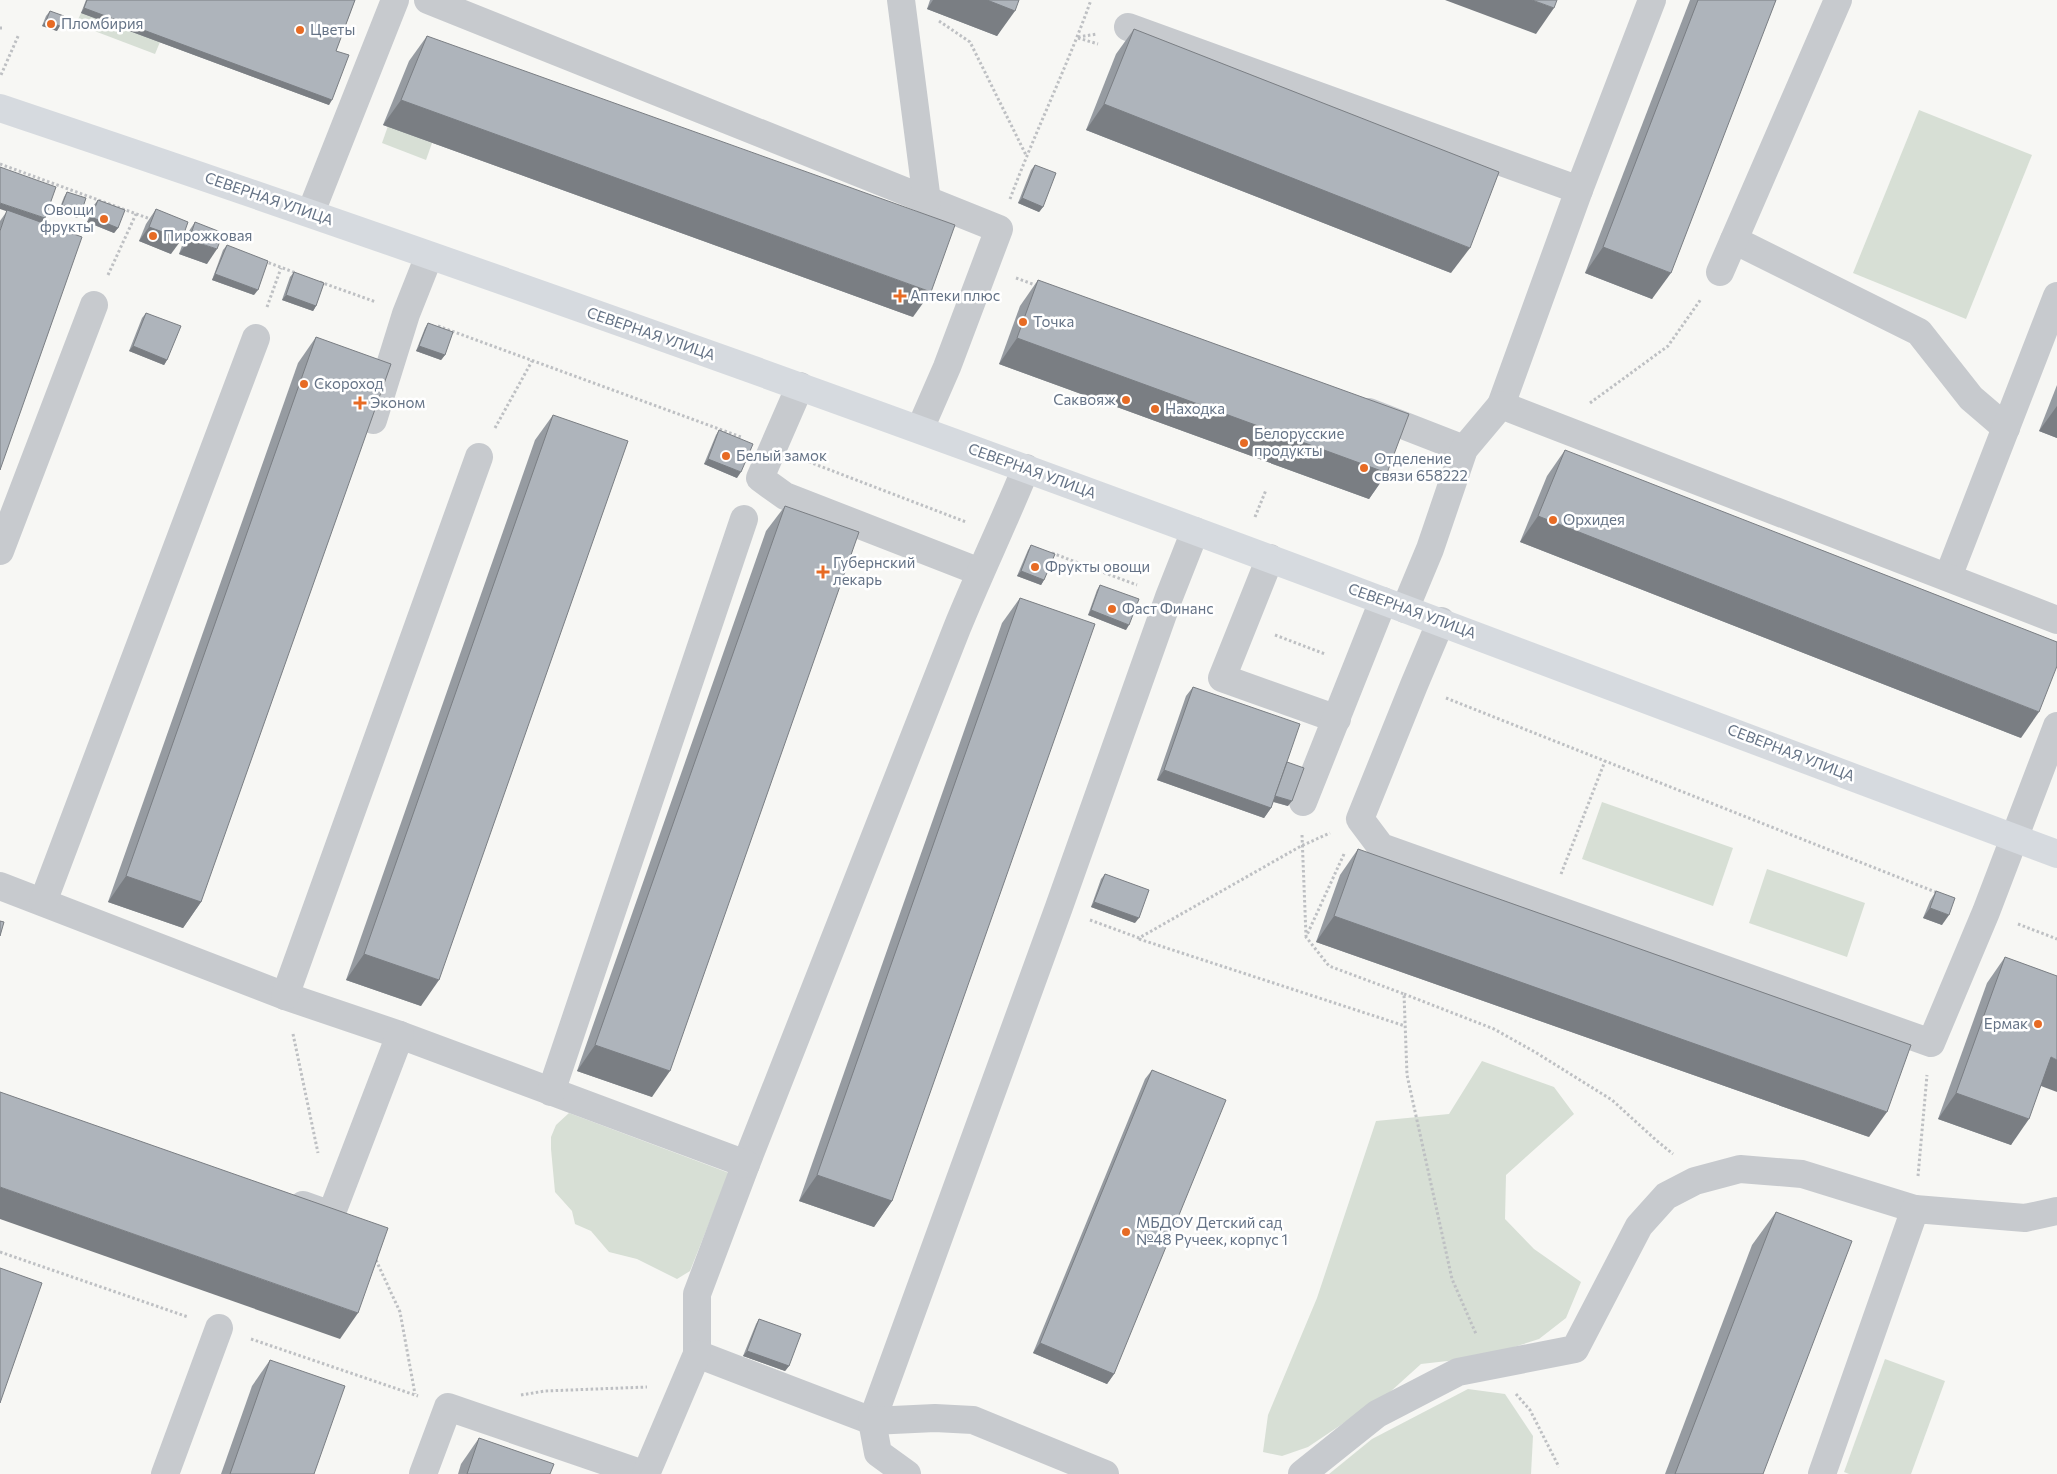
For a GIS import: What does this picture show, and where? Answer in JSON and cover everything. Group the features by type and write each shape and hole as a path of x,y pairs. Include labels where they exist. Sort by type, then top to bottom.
{"main road":[{"name":"СЕВЕРНАЯ УЛИЦА","path":"0,108 311,212 428,256 800,386 1441,621 2057,854"}],"lane":[{"path":"311,212 395,0"},
{"path":"428,0 998,229 947,367 920,430"},
{"path":"901,0 927,201"},
{"path":"1303,802 1336,719 1394,605 1430,549 1464,449 1501,405 1579,190 1652,0"},
{"path":"1720,272 1838,0"},
{"path":"1128,27 1579,190"},
{"path":"1734,240 1919,332 1971,398 2006,428"},
{"path":"372,420 406,314 428,256"},
{"path":"1948,577 2057,296"},
{"path":"0,551 94,305"},
{"path":"43,902 256,338"},
{"path":"800,386 760,478 785,496 980,572"},
{"path":"1344,402 1464,449"},
{"path":"1501,405 2057,620"},
{"path":"285,996 479,457"},
{"path":"423,1474 448,1406 644,1474 696,1354 697,1294 746,1164 980,572 999,534 1026,468"},
{"path":"550,1092 744,519"},
{"path":"907,1474 878,1453 872,1421 1059,907 1169,597 1195,531"},
{"path":"1270,558 1222,678 1336,719"},
{"path":"1441,621 1360,819 1381,847 1931,1043 1986,912 2057,726"},
{"path":"0,886 285,996 400,1036 746,1164"},
{"path":"276,1195 331,1215 400,1036"},
{"path":"1302,1474 1377,1414 1458,1372 1575,1349 1638,1226 1666,1196 1695,1181 1740,1169 1802,1174 1915,1209 2025,1218 2057,1211"},
{"path":"1822,1474 1915,1209"},
{"path":"166,1474 219,1328"},
{"path":"696,1354 872,1421 935,1418 973,1420 1106,1474"}],"path":[{"path":"998,229 1026,156 1078,37 1091,0"},
{"path":"931,16 970,42 1026,156"},
{"path":"0,78 19,34"},
{"path":"94,305 136,214"},
{"path":"256,338 281,268"},
{"path":"984,268 1046,289"},
{"path":"1558,427 1668,346 1720,272"},
{"path":"479,457 532,361"},
{"path":"1548,906 1604,761"},
{"path":"1303,802 1301,846 1306,937 1329,966 1494,1030 1535,1052 1612,1100 1657,1141 1706,1178"},
{"path":"1306,937 1360,819"},
{"path":"1138,938 1301,846"},
{"path":"1059,907 1138,938 1405,1026"},
{"path":"1404,994 1407,1075 1452,1279 1490,1366 1530,1410 1559,1467"},
{"path":"285,996 319,1158"},
{"path":"1915,1209 1931,1043"},
{"path":"0,1252 448,1406"},
{"path":"372,1252 400,1312 415,1395"},
{"path":"516,1396 545,1391 683,1386"}],"shaded area":[{"path":"81,13 160,42 155,54 76,24"},
{"path":"1919,110 2032,155 1966,319 1853,273"},
{"path":"388,126 432,143 426,160 382,143"},
{"path":"1602,802 1733,848 1713,906 1582,859"},
{"path":"1767,869 1865,903 1847,957 1749,923"},
{"path":"1482,1061 1554,1087 1574,1114 1506,1175 1505,1219 1534,1249 1581,1282 1566,1318 1539,1339 1483,1357 1421,1364 1390,1392 1308,1447 1282,1456 1263,1452 1268,1415 1317,1298 1376,1121 1449,1114"},
{"path":"569,1113 729,1173 690,1271 677,1279 637,1259 609,1252 591,1231 575,1224 572,1211 555,1192 551,1149 551,1137 556,1125"},
{"path":"1885,1359 1945,1381 1911,1474 1849,1474 1844,1472"},
{"path":"1468,1389 1505,1394 1533,1436 1531,1474 1329,1474 1372,1439"}],"building":[{"path":"87,0 355,0 336,51 349,55 332,100 84,8"},
{"path":"987,0 1019,0 1015,11"},
{"path":"1532,0 1557,0 1554,8"},
{"path":"1698,0 1776,0 1671,273 1603,247"},
{"path":"50,11 64,16 60,26 46,21"},
{"path":"1134,29 1499,172 1470,248 1104,104"},
{"path":"427,36 955,225 931,292 401,100"},
{"path":"1035,165 1056,173 1043,207 1022,198"},
{"path":"0,167 56,187 45,218 0,203"},
{"path":"67,192 86,198 81,213 62,205"},
{"name":"Овощи фрукты","path":"98,200 125,210 118,228 91,217"},
{"path":"156,209 188,222 182,239 149,227"},
{"path":"7,210 82,237 0,470 0,231"},
{"path":"195,222 223,233 217,249 189,240"},
{"path":"227,245 268,261 258,290 215,274"},
{"path":"294,272 324,283 316,306 286,295"},
{"path":"1038,280 1409,414 1387,473 1017,338"},
{"path":"146,313 181,326 167,360 133,346"},
{"path":"428,323 453,332 445,355 419,346"},
{"path":"316,337 391,364 201,902 126,876"},
{"path":"553,415 628,441 439,980 364,954"},
{"name":"Белый замок","path":"719,430 753,444 741,472 708,459"},
{"path":"1565,450 2057,642 2057,666 2039,712 1538,516"},
{"path":"785,506 859,532 670,1071 595,1045"},
{"name":"Фрукты овощи","path":"1031,545 1055,554 1044,580 1021,571"},
{"name":"Фаст Финанс","path":"1100,585 1139,599 1129,625 1091,610"},
{"path":"1020,598 1095,624 892,1201 817,1175"},
{"path":"1193,687 1300,724 1271,808 1164,770"},
{"path":"1287,762 1304,768 1292,801 1275,796"},
{"path":"1358,849 1911,1045 1887,1112 1334,916"},
{"path":"1105,874 1149,890 1139,918 1094,902"},
{"path":"1936,891 1955,898 1949,915 1930,908"},
{"path":"0,921 4,922 0,936"},
{"path":"2005,957 2057,976 2057,1060 2051,1057 2029,1119 1956,1093"},
{"name":"МБДОУ Детский сад №48 Ручеек, корпус 1","path":"1152,1070 1226,1100 1114,1374 1040,1343"},
{"path":"0,1092 388,1228 358,1313 0,1187"},
{"path":"1776,1212 1852,1241 1763,1474 1675,1474"},
{"path":"0,1268 42,1283 0,1403"},
{"path":"759,1319 801,1334 789,1366 747,1351"},
{"path":"270,1360 345,1386 314,1474 230,1474"},
{"path":"479,1438 554,1464 550,1474 467,1474"}],"place":[{"name":"Пломбирия","path":"51,24"},
{"name":"Цветы","path":"300,30"},
{"name":"Овощи фрукты","path":"104,219"},
{"name":"Пирожковая","path":"153,236"},
{"name":"Аптеки плюс","path":"900,296"},
{"name":"Точка","path":"1023,322"},
{"name":"Скороход","path":"304,384"},
{"name":"Саквояж","path":"1126,400"},
{"name":"Эконом","path":"360,403"},
{"name":"Находка","path":"1155,409"},
{"name":"Белорусские продукты","path":"1244,443"},
{"name":"Белый замок","path":"726,456"},
{"name":"Отделение связи 658222","path":"1364,468"},
{"name":"Орхидея","path":"1553,520"},
{"name":"Фрукты овощи","path":"1035,567"},
{"name":"Губернский лекарь","path":"823,572"},
{"name":"Фаст Финанс","path":"1112,609"},
{"name":"Ермак","path":"2038,1024"},
{"name":"МБДОУ Детский сад №48 Ручеек, корпус 1","path":"1126,1232"}]}
